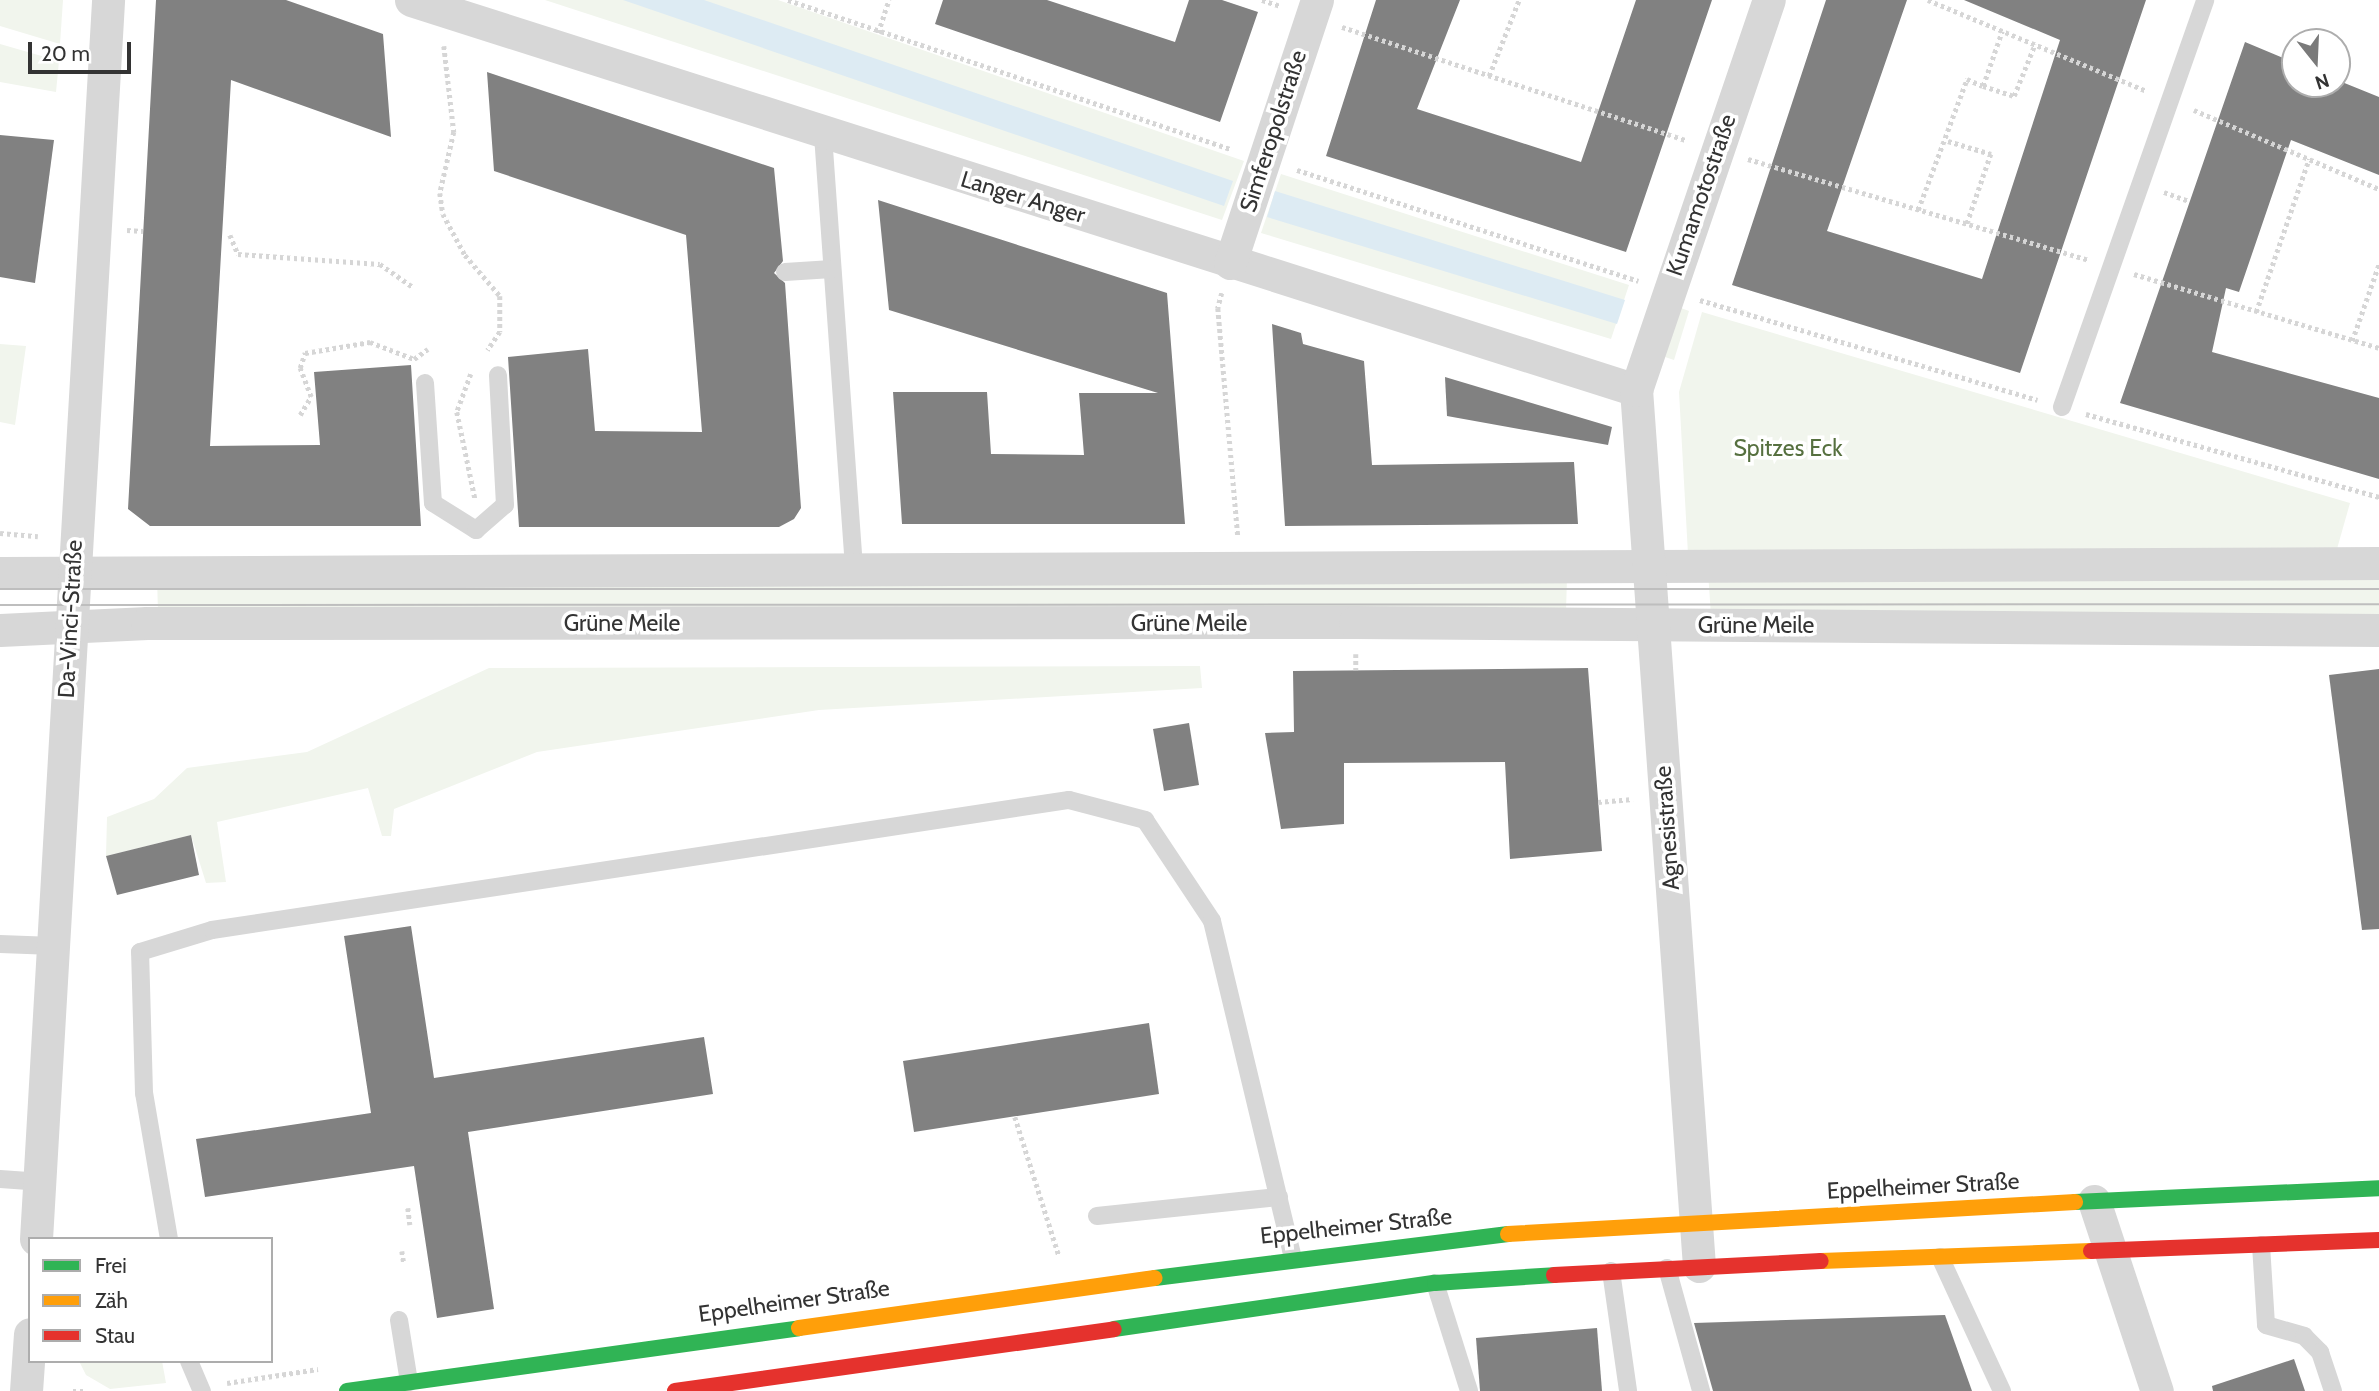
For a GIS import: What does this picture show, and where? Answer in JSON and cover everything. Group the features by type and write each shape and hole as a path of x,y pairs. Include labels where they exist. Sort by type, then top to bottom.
{"main road":[{"name":"Eppelheimer Straße","path":"347,1391 1292,1255 1695,1219 2379,1188"},
{"path":"675,1391 1436,1283 1683,1267 2379,1240"}],"street":[{"name":"Da-Vinci-Straße","path":"36,1237 54,946 69,624 108,0"},
{"name":"Langer Anger","path":"411,0 450,6 823,135 1636,390"},
{"name":"Kumamotostraße","path":"1636,390 1769,0"},
{"name":"Simferopolstraße","path":"1230,263 1262,159 1314,8"},
{"name":"Agnesistraße","path":"1636,390 1695,1219 1683,1267"},
{"path":"0,573 854,572 1240,564 1647,568 2379,563"},
{"name":"Grüne Meile","path":"0,630 69,624 1651,624 2379,631"},
{"path":"2094,1201 2157,1391"},
{"path":"26,1391 28,1362"}],"lane":[{"path":"2062,407 2205,0"},
{"path":"823,135 854,572"},
{"path":"785,272 832,269"},
{"path":"425,383 433,503 476,530 505,505 498,375"},
{"path":"164,1234 144,1093 140,952 212,930 1069,800 1145,820 1212,921 1292,1255"},
{"path":"0,944 54,946"},
{"path":"0,1179 39,1182"},
{"path":"1097,1216 1279,1197"},
{"path":"2261,1245 2266,1325 2304,1336 2320,1352 2333,1391"},
{"path":"1940,1257 2002,1391"},
{"path":"1683,1267 1701,1391"},
{"path":"1611,1271 1628,1391"},
{"path":"1436,1283 1469,1391"},
{"path":"399,1320 409,1382"},
{"path":"190,1363 202,1391"}],"path":[{"path":"788,0 878,33 1669,291 2379,497"},
{"path":"878,33 889,0"},
{"path":"1489,76 1519,0"},
{"path":"450,6 442,59 454,132 440,192 443,214 465,255 500,296 499,322 484,354"},
{"path":"1314,8 1489,76 1716,149 2379,348"},
{"path":"1983,86 2002,31"},
{"path":"1948,141 1967,79 2014,96 2035,44"},
{"path":"1918,210 1941,138 1991,154 1968,224"},
{"path":"2256,312 2309,159"},
{"path":"230,234 238,254 380,264 413,288"},
{"path":"1230,263 1218,308 1240,564"},
{"path":"2352,341 2379,264"},
{"path":"300,415 311,397 300,368 304,353 314,348 332,352 370,342 414,359 428,349"},
{"path":"476,364 457,412 476,530"},
{"path":"1015,1116 1062,1267"},
{"path":"408,1208 410,1224"},
{"path":"402,1251 404,1264"},
{"path":"73,1391 84,1391"}],"green space":[{"path":"0,0 63,0 60,44 0,26"},
{"path":"545,0 778,0 1244,161 1222,220"},
{"path":"0,44 59,61 56,92 0,82"},
{"path":"1281,174 1629,285 1611,339 1261,233"},
{"path":"1681,308 1689,311 1674,360 1665,357"},
{"name":"Spitzes Eck","path":"1702,312 2350,503 2335,556 1688,554 1679,392"},
{"path":"0,344 26,346 15,425 0,422"},
{"path":"1708,572 2379,574 2379,618 1711,615"},
{"path":"157,578 1567,578 1566,610 158,612"},
{"path":"1200,666 1202,688 819,710 537,752 394,809 391,836 382,836 368,788 217,822 226,882 206,883 191,835 106,856 107,817 154,799 187,768 307,752 489,668"},
{"path":"80,1363 162,1363 166,1383 110,1389 86,1375"}],"shaded area":[{"path":"623,0 704,0 1233,181 1224,206"},
{"path":"1275,191 1625,300 1617,324 1267,217"}],"building":[{"path":"156,0 286,0 383,34 391,137 231,80 210,446 320,445 314,372 411,365 421,526 150,526 128,509"},
{"path":"943,0 1047,0 1175,42 1189,0 1222,0 1258,12 1220,122 935,24"},
{"path":"1376,0 1460,0 1417,109 1581,162 1636,0 1712,0 1626,252 1326,156"},
{"path":"1826,0 1907,0 1827,231 1982,279 2060,40 1964,0 2146,0 2020,373 1732,285"},
{"path":"2245,42 2281,57 2281,98 2351,98 2351,86 2379,97 2379,175 2291,140 2239,292 2226,288 2212,352 2379,398 2379,479 2120,403"},
{"path":"487,72 774,168 783,261 774,273 785,283 801,508 794,519 779,527 519,527 508,357 588,349 595,431 702,432 686,235 494,171"},
{"path":"0,135 54,140 35,283 0,277"},
{"path":"878,200 1167,293 1185,524 902,524 893,392 987,392 991,454 1084,455 1079,393 1158,393 889,310"},
{"path":"1272,324 1301,333 1303,344 1364,361 1372,465 1574,462 1578,524 1285,526"},
{"path":"1445,377 1612,427 1608,445 1447,416"},
{"path":"1588,668 1602,851 1510,859 1505,762 1344,763 1344,824 1281,829 1265,733 1294,732 1293,671"},
{"path":"2379,669 2379,929 2362,930 2329,675"},
{"path":"1189,723 1199,785 1164,791 1153,729"},
{"path":"191,835 199,875 117,895 106,856"},
{"path":"411,926 434,1078 704,1037 713,1094 468,1132 494,1309 437,1318 414,1166 205,1197 196,1139 371,1113 344,936"},
{"path":"1149,1023 1159,1094 914,1132 903,1061"},
{"path":"1945,1315 1972,1391 1713,1391 1694,1323"},
{"path":"1597,1328 1602,1391 1480,1391 1476,1338"},
{"path":"2294,1359 2305,1391 2213,1391 2212,1386"}],"tram line":[{"path":"0,589 2379,589"},
{"path":"0,605 2379,604"}],"traffic: fast":[{"path":"2075,1202 2379,1188"},
{"path":"1155,1278 1508,1234"},
{"path":"1114,1329 1435,1283 1554,1275"},
{"path":"347,1391 799,1328"}],"traffic: slow":[{"path":"1508,1234 2075,1202"},
{"path":"1821,1261 2091,1251"},
{"path":"799,1328 1155,1278"}],"traffic: jam":[{"path":"2091,1251 2379,1240"},
{"path":"1554,1275 1821,1261"},
{"path":"675,1391 1114,1329"}]}
